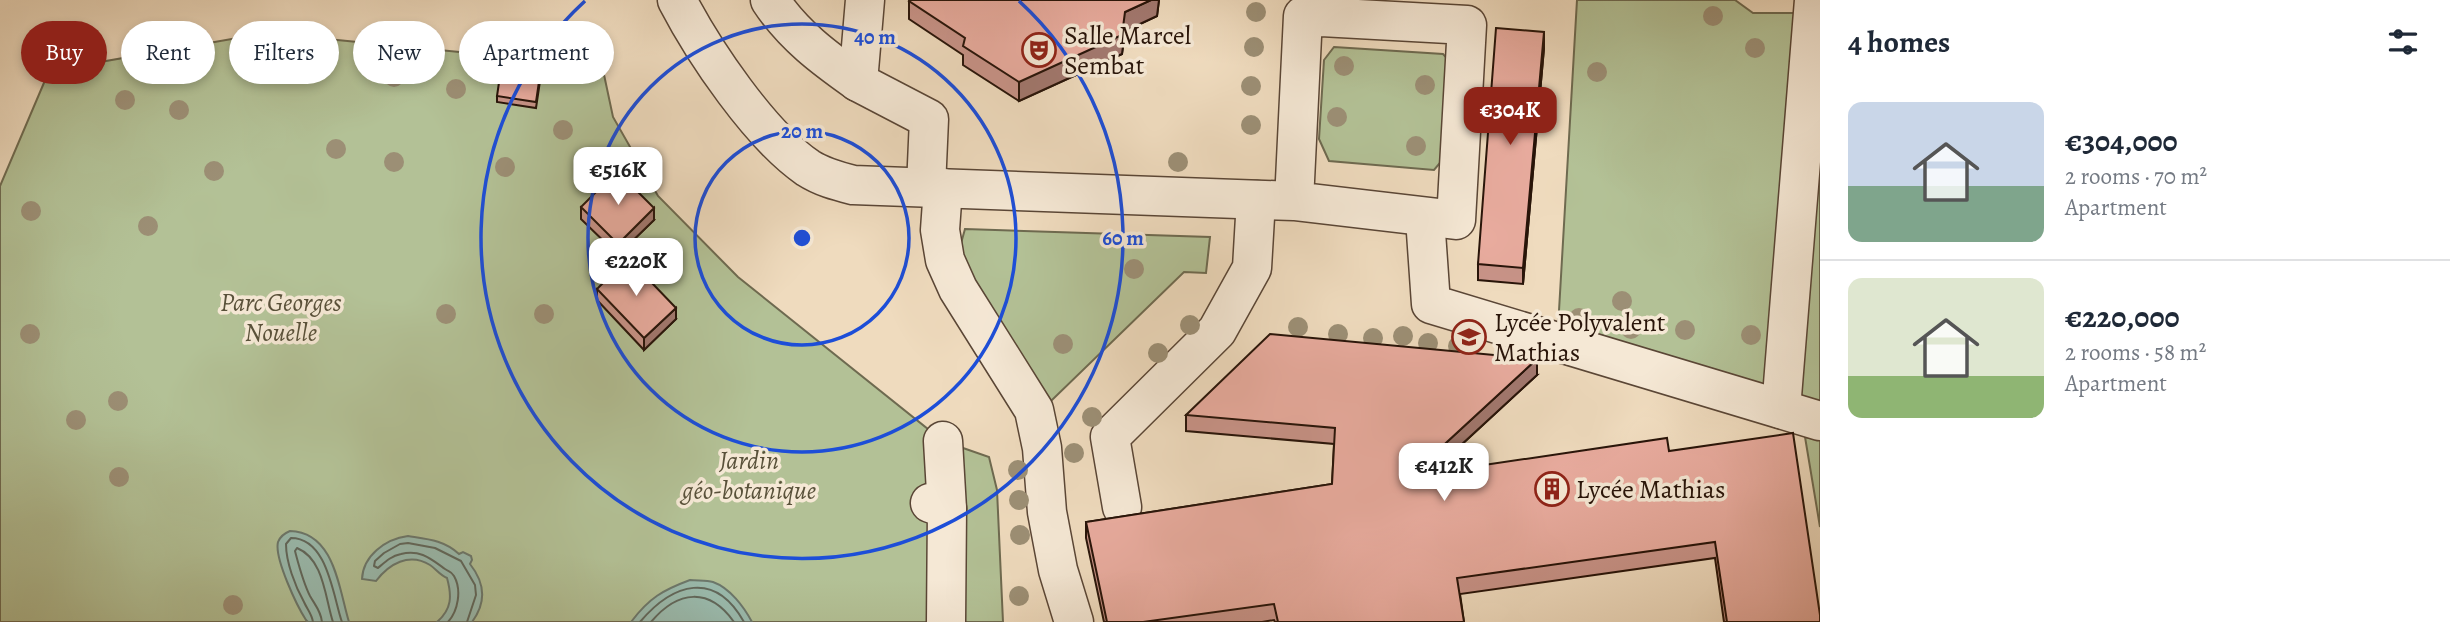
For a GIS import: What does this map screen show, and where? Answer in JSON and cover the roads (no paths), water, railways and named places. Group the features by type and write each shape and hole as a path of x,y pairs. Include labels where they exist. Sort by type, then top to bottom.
{"street":[{"path":"677,0 691,27 748,108 783,146 808,167 830,180 853,185 1294,201 1456,220 1467,25 1304,8 1294,201"},
{"path":"770,0 784,21 813,50 858,82 929,119 934,187 945,260 958,289 1034,410 1042,447 1047,512 1058,570 1074,622"},
{"path":"858,82 865,0"},
{"path":"1782,409 1814,0"},
{"path":"1122,507 1110,437 1217,331 1252,268 1256,200"},
{"path":"1425,218 1432,304 1820,421"},
{"path":"943,441 939,506 946,622"}],"water":[{"path":"290,531 305,534 317,541 326,552 338,579 349,622 306,620 279,559 278,542"},
{"path":"408,536 435,541 459,554 463,552 471,556 470,564 479,578 482,593 480,607 472,622 437,622 448,607 449,585 447,578 422,561 407,560 393,565 376,581 362,579 366,563 377,550 391,541"},
{"path":"690,580 713,582 731,593 752,622 631,622 657,596"}],"place":[{"name":"Salle Marcel Sembat","path":"1039,50"},
{"name":"Lycée Polyvalent Mathias","path":"1469,337"},
{"name":"Lycée Mathias","path":"1552,489"}],"park label":[{"name":"Parc Georges Nouelle","path":"281,317"},
{"name":"Jardin géo-botanique","path":"749,474"}]}
